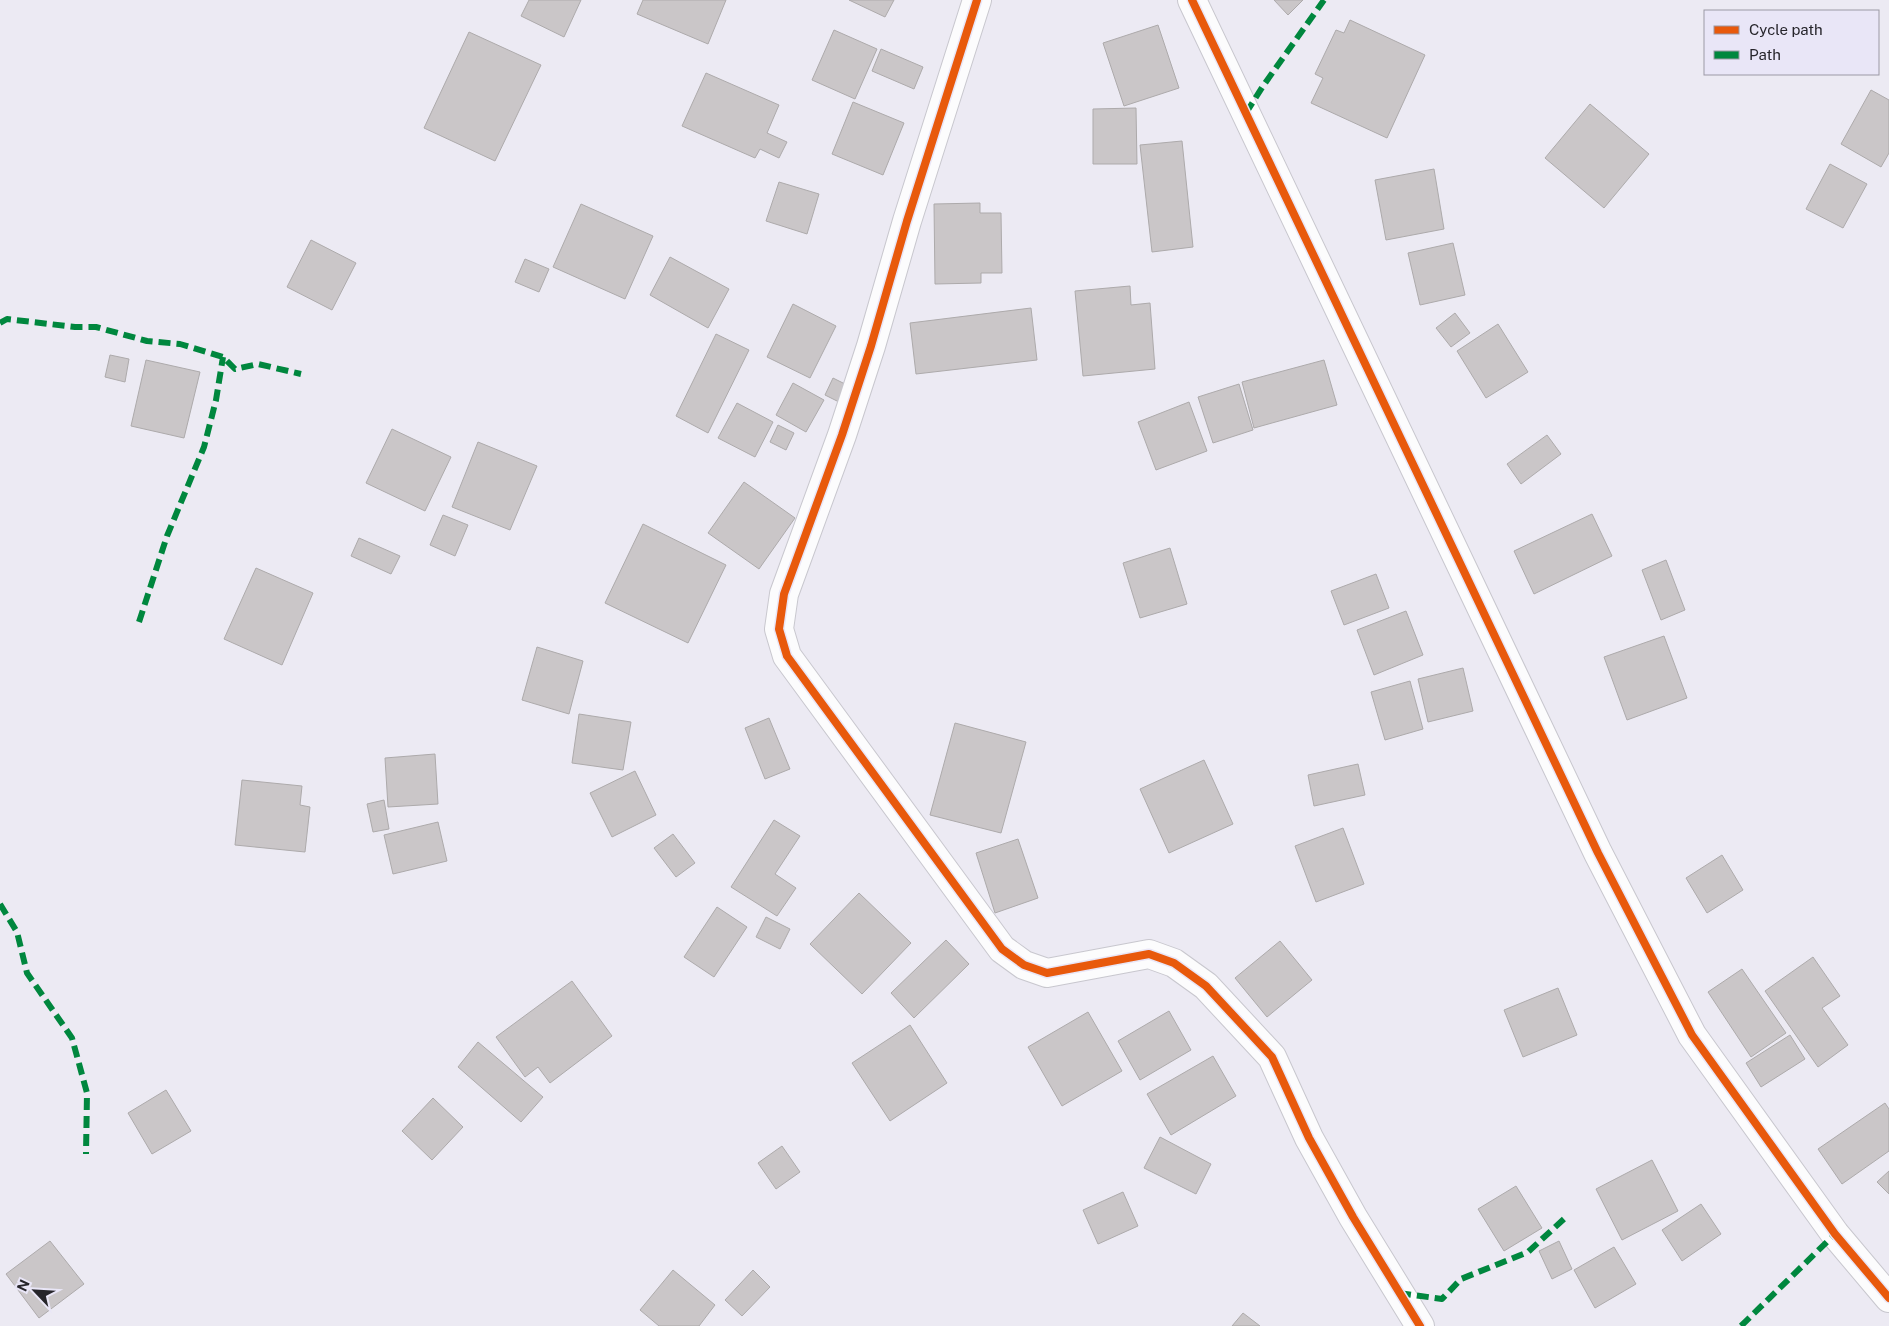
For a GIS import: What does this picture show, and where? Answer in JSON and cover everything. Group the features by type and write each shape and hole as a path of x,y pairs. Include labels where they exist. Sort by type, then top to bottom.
{"street":[{"path":"977,0 907,221 871,346 842,435 784,594 779,629 787,656 1002,949 1024,965 1047,973 1149,954 1174,963 1206,986 1272,1057 1309,1138 1353,1217 1420,1326"},
{"path":"1192,0 1598,853 1692,1035 1835,1234 1889,1298"}],"building":[{"path":"529,0 581,0 564,37 521,16"},
{"path":"643,0 726,0 708,44 637,14"},
{"path":"849,0 894,0 885,17"},
{"path":"1274,0 1303,0 1288,15"},
{"path":"1350,20 1425,55 1387,138 1311,103 1323,78 1315,74 1336,30 1344,33"},
{"path":"1158,25 1179,88 1124,106 1103,43"},
{"path":"834,30 877,49 855,99 812,80"},
{"path":"469,32 541,65 495,161 424,128"},
{"path":"881,49 923,67 914,89 872,71"},
{"path":"706,73 779,105 767,133 787,142 779,158 760,149 755,158 682,126"},
{"path":"1871,90 1889,100 1889,153 1881,167 1841,144"},
{"path":"853,102 904,123 883,175 832,154"},
{"path":"1590,104 1649,154 1604,208 1545,158"},
{"path":"1136,108 1137,164 1093,164 1093,109"},
{"path":"1182,141 1193,247 1152,252 1140,145"},
{"path":"1830,164 1867,184 1843,228 1806,209"},
{"path":"1434,169 1444,229 1386,240 1375,180"},
{"path":"779,182 819,194 807,234 766,221"},
{"path":"980,203 980,213 1001,213 1002,273 981,273 981,283 935,284 934,204"},
{"path":"581,204 653,236 625,299 553,267"},
{"path":"311,240 356,263 332,310 287,287"},
{"path":"1453,243 1465,295 1420,305 1408,253"},
{"path":"670,257 729,289 708,328 650,295"},
{"path":"525,259 549,269 539,292 515,282"},
{"path":"1130,286 1131,305 1150,303 1155,369 1083,376 1075,291"},
{"path":"793,304 836,326 810,378 767,357"},
{"path":"1031,308 1037,360 916,374 910,323"},
{"path":"1455,313 1470,333 1451,347 1436,328"},
{"path":"1498,324 1528,372 1486,398 1457,351"},
{"path":"716,334 749,350 708,433 676,416"},
{"path":"110,355 129,359 125,382 105,377"},
{"path":"146,360 200,372 184,438 131,426"},
{"path":"1324,360 1337,405 1254,428 1242,382"},
{"path":"833,378 853,388 845,405 825,395"},
{"path":"793,383 824,400 806,432 776,415"},
{"path":"1239,384 1253,430 1213,443 1198,397"},
{"path":"1189,402 1207,451 1156,470 1138,422"},
{"path":"737,403 773,422 755,457 718,438"},
{"path":"778,425 794,433 786,450 770,442"},
{"path":"392,429 451,457 425,511 366,483"},
{"path":"1547,435 1561,454 1521,484 1507,464"},
{"path":"478,442 537,466 510,530 452,507"},
{"path":"744,482 795,518 759,569 708,533"},
{"path":"1592,514 1612,556 1534,594 1514,551"},
{"path":"443,515 468,525 455,556 430,545"},
{"path":"643,524 726,565 688,643 605,603"},
{"path":"359,538 400,556 391,574 351,556"},
{"path":"1170,548 1187,604 1140,618 1123,563"},
{"path":"1666,560 1685,610 1661,620 1642,570"},
{"path":"256,568 313,593 282,665 224,639"},
{"path":"1376,574 1389,608 1344,625 1331,591"},
{"path":"1406,611 1423,655 1374,675 1357,630"},
{"path":"1664,636 1687,698 1627,720 1604,657"},
{"path":"537,647 583,661 569,714 522,700"},
{"path":"1463,668 1473,711 1428,722 1418,679"},
{"path":"1410,681 1423,729 1385,740 1371,692"},
{"path":"579,714 631,722 623,770 572,763"},
{"path":"769,718 790,769 765,779 745,728"},
{"path":"955,723 1026,742 1001,833 930,815"},
{"path":"435,754 438,804 388,807 385,758"},
{"path":"1204,760 1233,824 1169,853 1140,789"},
{"path":"1358,764 1365,795 1314,806 1308,775"},
{"path":"635,771 656,815 612,837 590,793"},
{"path":"242,780 302,786 300,805 310,807 305,852 235,845"},
{"path":"384,800 389,829 373,832 367,804"},
{"path":"774,820 800,836 775,874 796,888 777,916 731,887"},
{"path":"438,822 447,861 393,874 384,835"},
{"path":"1343,828 1364,884 1316,902 1295,846"},
{"path":"673,834 695,863 676,877 654,848"},
{"path":"1018,839 1038,898 995,913 976,853"},
{"path":"1722,855 1743,890 1707,913 1686,878"},
{"path":"859,893 911,943 862,994 810,944"},
{"path":"717,907 747,927 714,977 684,957"},
{"path":"766,917 790,929 780,949 756,937"},
{"path":"946,940 969,964 914,1018 891,993"},
{"path":"1280,941 1312,980 1267,1017 1235,978"},
{"path":"1813,957 1840,996 1822,1008 1848,1045 1818,1067 1765,991"},
{"path":"1742,969 1786,1033 1751,1057 1708,992"},
{"path":"572,981 612,1036 550,1083 538,1067 525,1077 496,1037"},
{"path":"1558,988 1577,1035 1523,1057 1504,1010"},
{"path":"1169,1011 1191,1050 1140,1080 1118,1041"},
{"path":"1088,1012 1122,1071 1062,1106 1028,1047"},
{"path":"910,1025 947,1083 890,1121 852,1063"},
{"path":"1790,1035 1805,1059 1761,1087 1746,1063"},
{"path":"478,1042 543,1097 521,1122 458,1067"},
{"path":"1213,1056 1236,1096 1171,1135 1147,1094"},
{"path":"166,1090 191,1131 152,1154 128,1113"},
{"path":"433,1098 463,1127 432,1160 402,1131"},
{"path":"1885,1103 1889,1109 1889,1151 1842,1184 1818,1149"},
{"path":"1160,1137 1211,1164 1196,1194 1144,1168"},
{"path":"782,1146 800,1172 776,1189 758,1163"},
{"path":"1652,1160 1678,1211 1622,1240 1596,1189"},
{"path":"1889,1171 1889,1194 1877,1182"},
{"path":"1516,1186 1542,1228 1504,1251 1478,1209"},
{"path":"1123,1192 1138,1226 1098,1244 1083,1210"},
{"path":"1701,1204 1721,1234 1682,1261 1662,1230"},
{"path":"50,1241 84,1284 39,1318 6,1274"},
{"path":"1559,1241 1572,1269 1552,1279 1539,1251"},
{"path":"1614,1247 1636,1284 1595,1308 1574,1270"},
{"path":"673,1270 715,1305 699,1326 659,1326 640,1310"},
{"path":"753,1270 770,1287 742,1316 725,1300"},
{"path":"1243,1313 1260,1326 1232,1326"}],"marked path":[{"path":"1246,113 1324,0"},
{"path":"0,323 7,319 75,327 96,327 147,341 180,344 223,357 235,369 258,364 301,374"},
{"path":"139,622 167,536 204,447 216,400 223,357"},
{"path":"0,904 17,932 27,973 72,1038 87,1093 86,1154"},
{"path":"1399,1293 1442,1299 1461,1279 1528,1252 1565,1218"},
{"path":"1741,1326 1835,1234"}],"cycle path":[{"path":"977,0 907,221 871,346 842,435 784,594 779,629 787,656 1002,949 1024,965 1047,973 1149,954 1174,963 1206,986 1272,1057 1309,1138 1353,1217 1420,1326"},
{"path":"1192,0 1598,853 1692,1035 1835,1234 1889,1298"}]}
